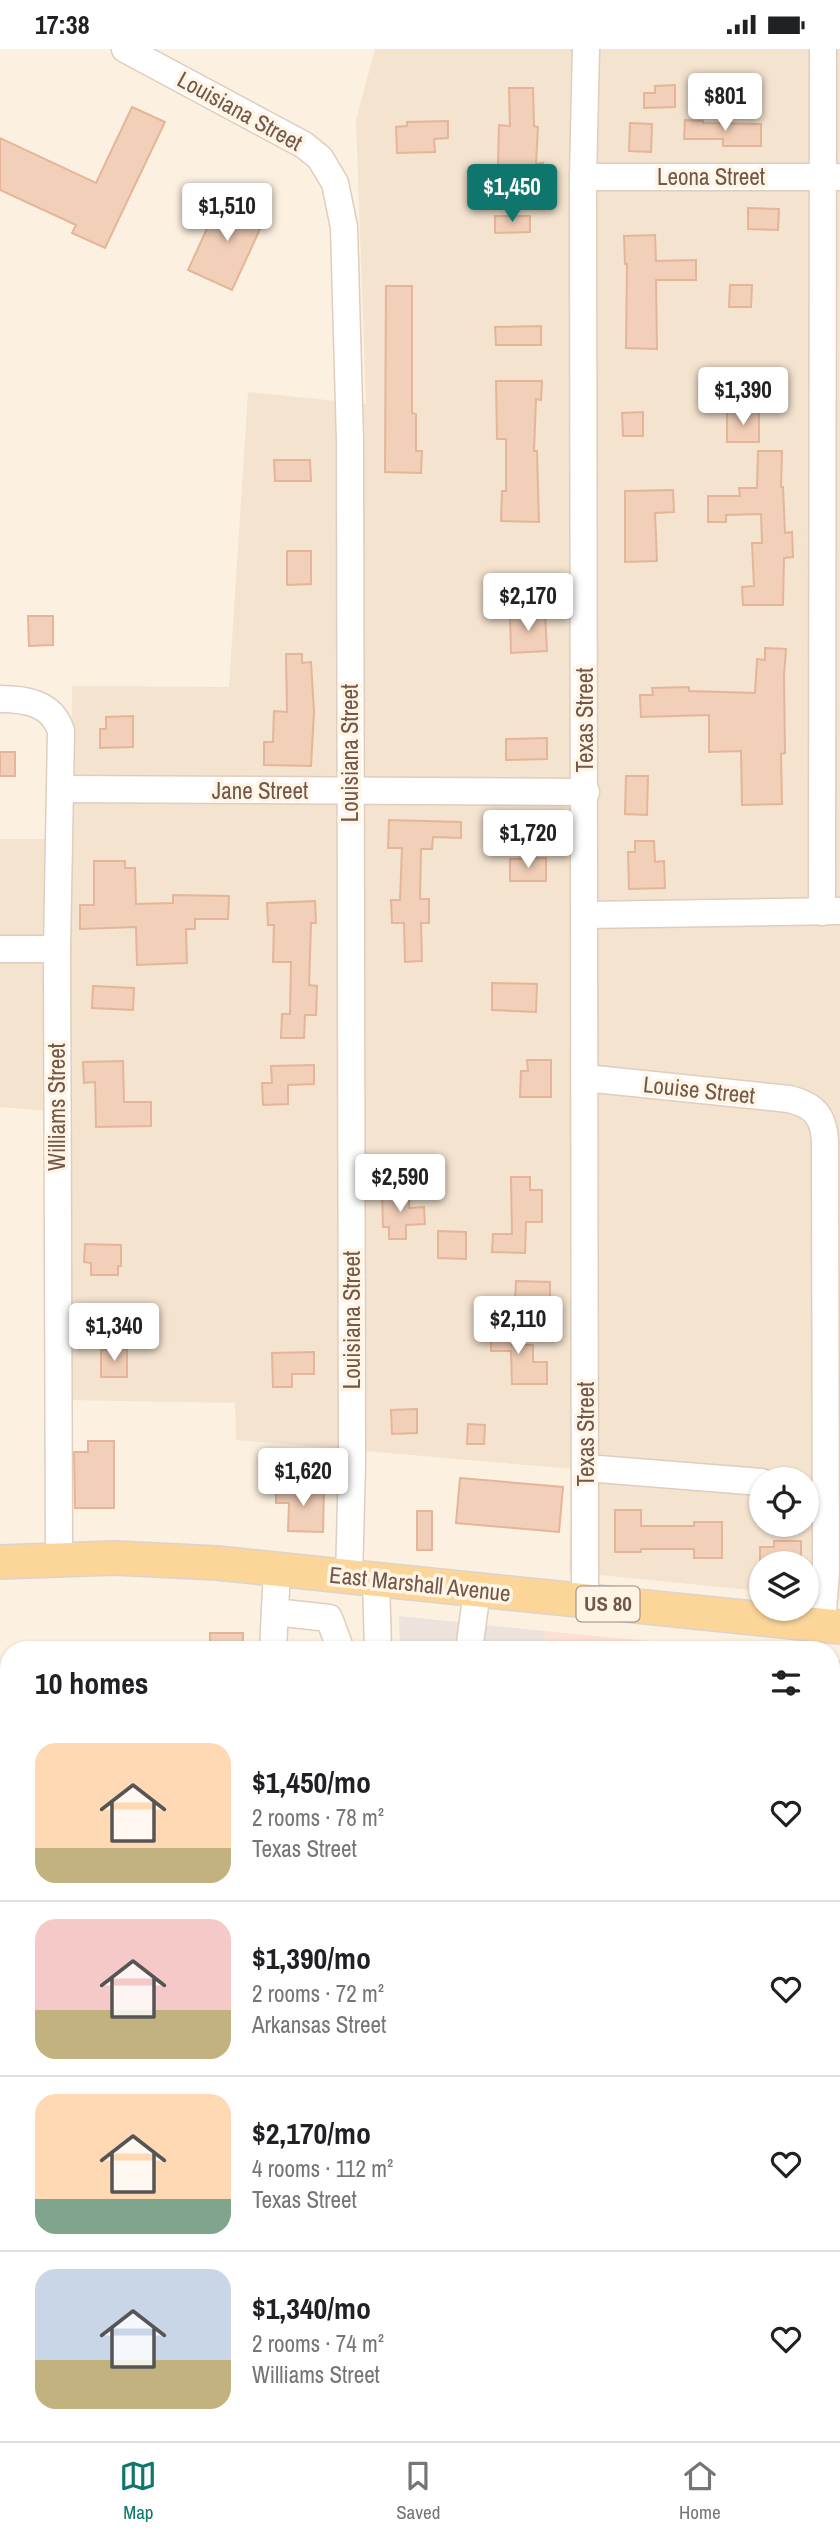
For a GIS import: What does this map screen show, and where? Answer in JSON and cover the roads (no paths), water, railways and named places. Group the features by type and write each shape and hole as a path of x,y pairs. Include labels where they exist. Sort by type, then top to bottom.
{"main road":[{"name":"East Marshall Avenue","path":"0,1562 59,1558 149,1558 831,1626"}],"street":[{"name":"Louisiana Street","path":"125,49 304,145 320,158 335,183 344,227 349,441 352,1465 363,1578 376,1641"},
{"name":"Texas Street","path":"586,49 583,177 586,1601"},
{"path":"585,915 831,911 831,177 823,49"},
{"name":"Leona Street","path":"583,177 831,177"},
{"name":"Williams Street","path":"0,699 30,701 44,708 61,731 57,949 59,1558"},
{"name":"Jane Street","path":"60,789 586,792"},
{"path":"0,949 57,949"},
{"name":"Louise Street","path":"585,1078 789,1100 813,1108 823,1124 825,1142 817,1467"},
{"path":"586,1468 749,1481"},
{"path":"819,1512 831,1626"},
{"path":"273,1641 277,1569"},
{"path":"470,1641 477,1591"},
{"path":"275,1612 329,1618 336,1641"}]}
